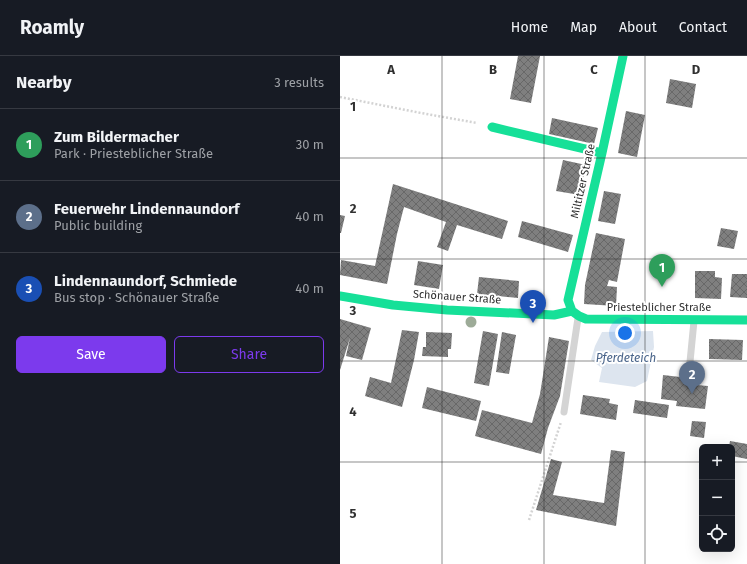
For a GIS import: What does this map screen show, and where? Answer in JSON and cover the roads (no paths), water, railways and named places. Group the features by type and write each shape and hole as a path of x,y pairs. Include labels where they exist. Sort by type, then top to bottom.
{"street":[{"name":"Miltitzer Straße","path":"575,314 568,300 623,56"},
{"path":"492,127 602,153"},
{"name":"Schönauer Straße","path":"340,296 363,301 414,307 554,315 575,314"},
{"name":"Priesteblicher Straße","path":"575,314 586,318 747,320"}],"lane":[{"path":"564,412 575,314"},
{"path":"689,372 694,319"}],"water":[{"name":"Pferdeteich","path":"653,331 654,347 647,381 635,387 599,382 602,368 591,360 595,346 602,332"}],"place":[{"name":"Zum Bildermacher","path":"662,287"},
{"name":"Lindennaundorf, Schmiede","path":"533,323"},
{"name":"Feuerwehr Lindennaundorf","path":"692,394"}]}
